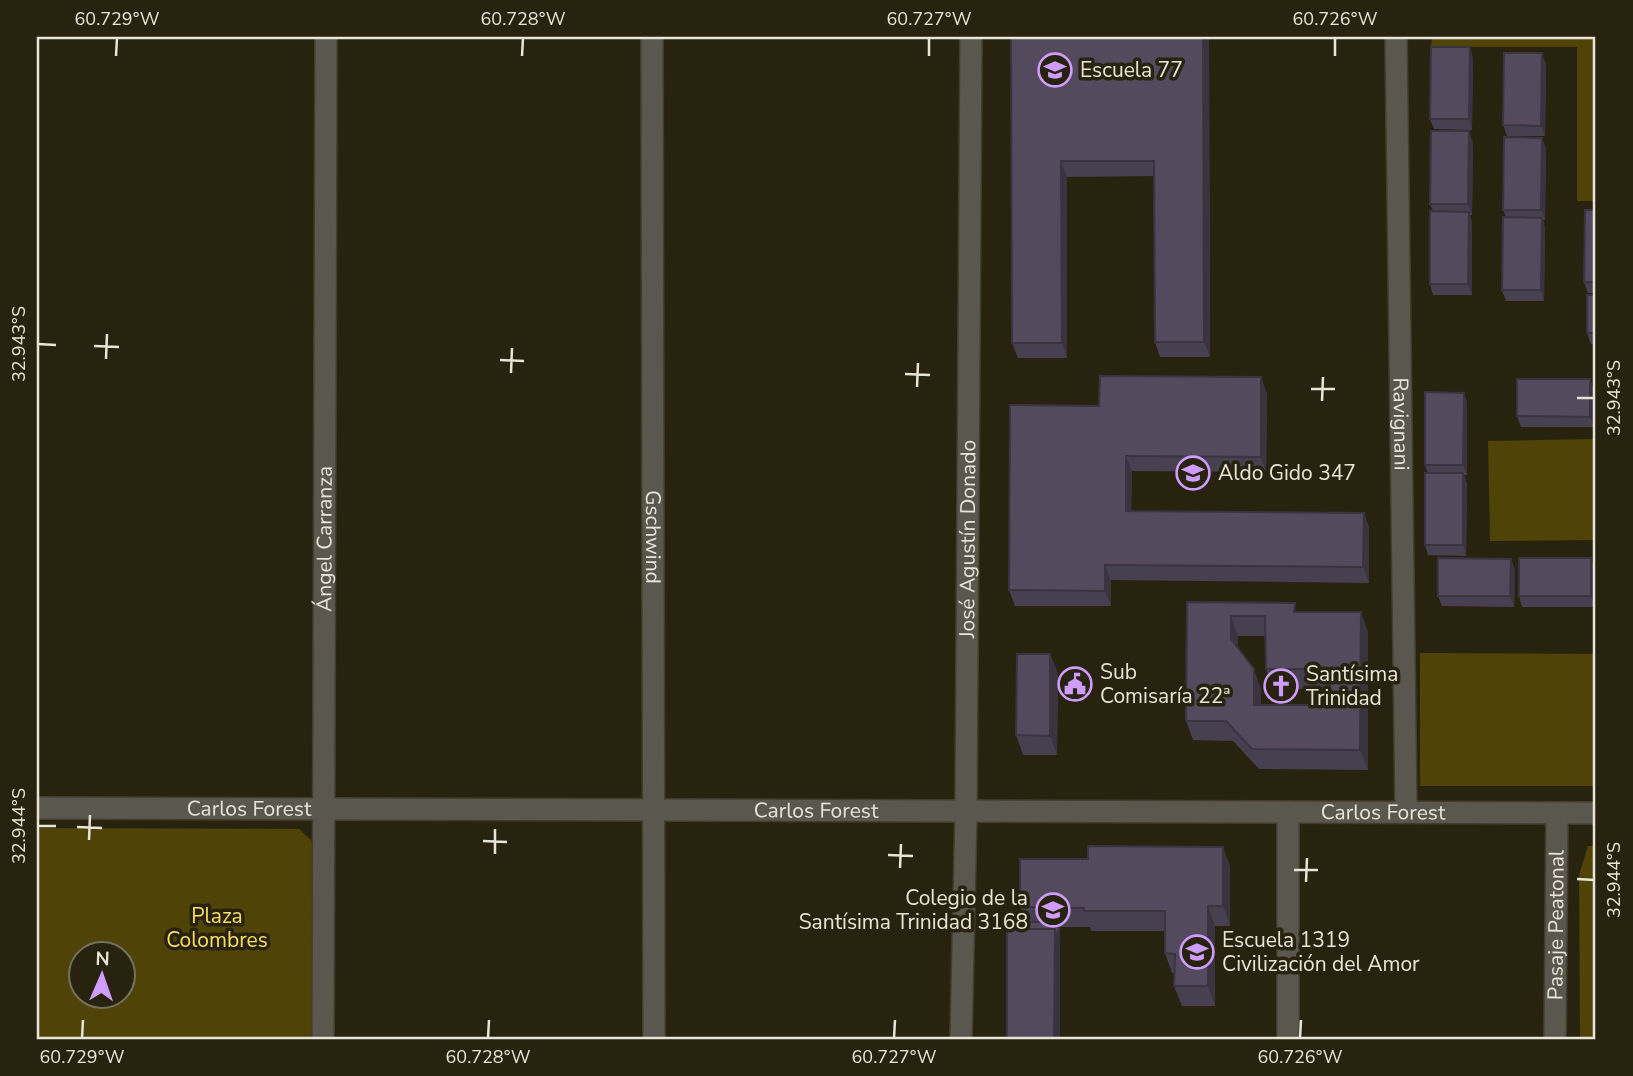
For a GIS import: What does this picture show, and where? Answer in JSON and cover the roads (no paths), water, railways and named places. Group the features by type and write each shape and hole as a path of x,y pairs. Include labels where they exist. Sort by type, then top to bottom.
{"street":[{"name":"Ángel Carranza","path":"323,1039 326,37"},
{"name":"Gschwind","path":"652,37 654,1039"},
{"name":"José Agustín Donado","path":"961,1039 966,812 971,37"},
{"name":"Ravignani","path":"1396,37 1406,812"},
{"name":"Carlos Forest","path":"37,808 1596,813"},
{"path":"1288,812 1288,1039"},
{"name":"Pasaje Peatonal","path":"1555,1039 1557,813"}],"place":[{"name":"Escuela 77","path":"1055,70"},
{"name":"Aldo Gido 347","path":"1193,473"},
{"name":"Sub Comisaría 22ª","path":"1075,684"},
{"name":"Santísima Trinidad","path":"1281,686"},
{"name":"Colegio de la Santísima Trinidad 3168","path":"1053,910"},
{"name":"Escuela 1319 Civilización del Amor","path":"1197,952"}],"park label":[{"name":"Plaza Colombres","path":"217,928"}]}
